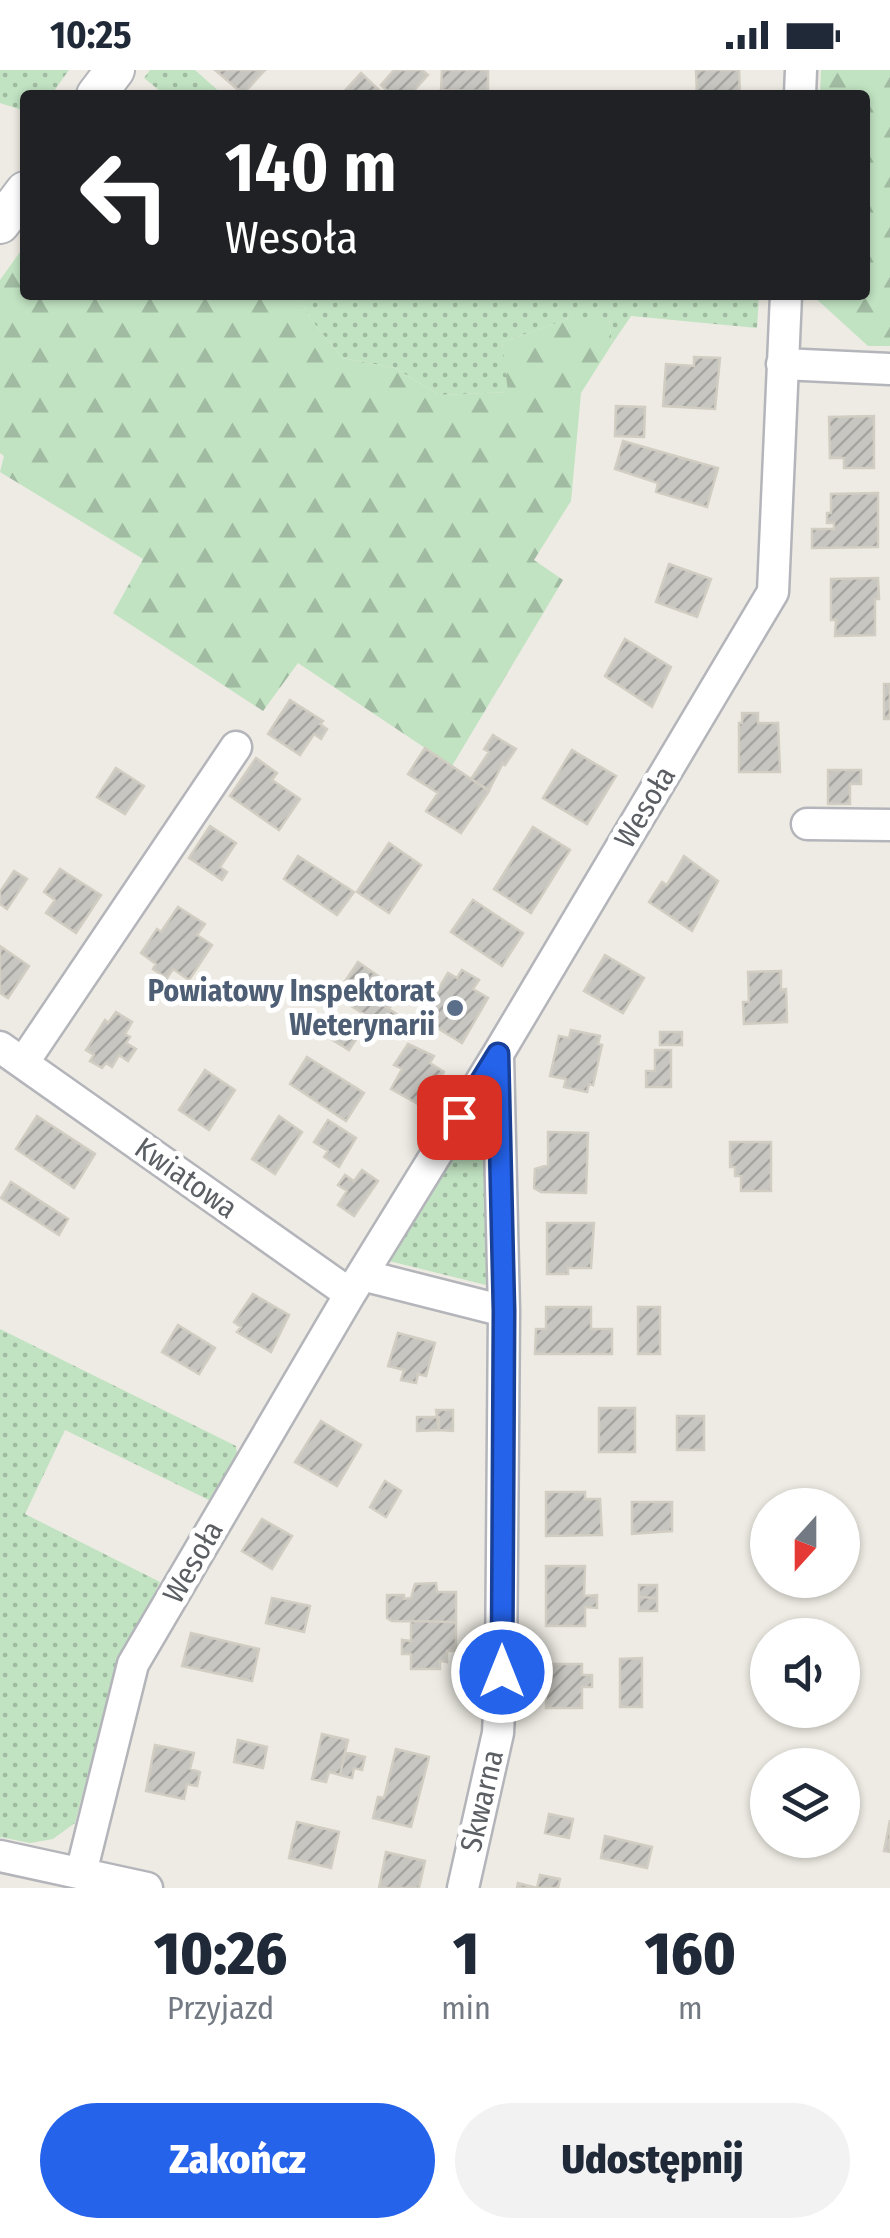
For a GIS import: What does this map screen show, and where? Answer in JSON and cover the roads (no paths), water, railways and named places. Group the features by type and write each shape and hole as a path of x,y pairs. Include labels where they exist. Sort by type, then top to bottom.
{"street":[{"path":"100,90 115,70"},
{"path":"0,224 20,198"},
{"name":"Wesoła","path":"81,1873 133,1664 356,1284 773,592 786,300"},
{"path":"782,364 890,368"},
{"name":"Kwiatowa","path":"236,747 11,1055 356,1284"},
{"path":"807,824 890,825"},
{"name":"Skwarna","path":"463,1888 498,1733 502,1672 504,1311 498,1054"},
{"path":"356,1284 504,1311"},
{"path":"0,1856 148,1888"}],"place":[{"name":"Powiatowy Inspektorat Weterynarii","path":"455,1008"}]}
